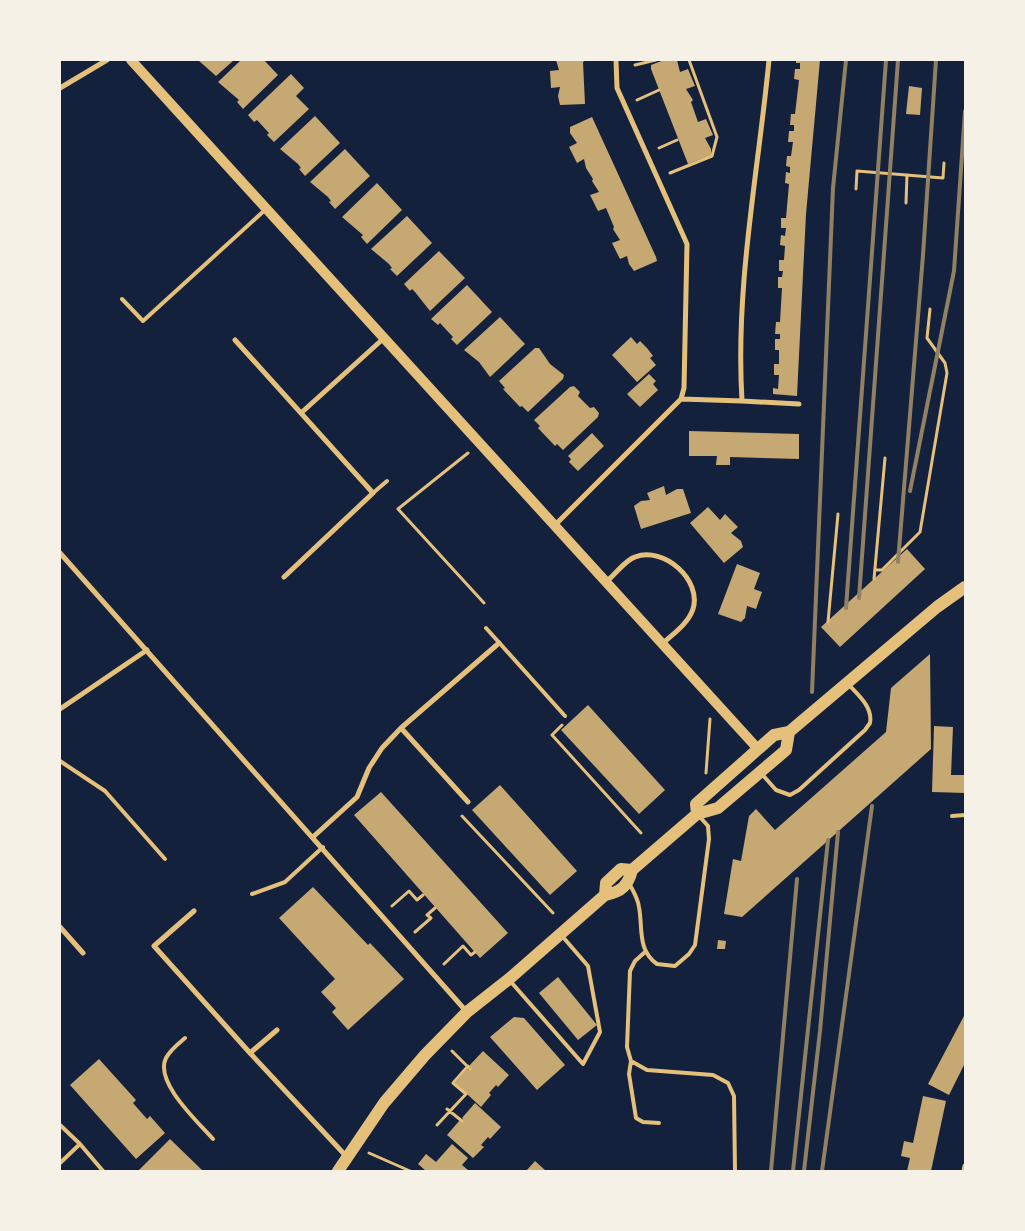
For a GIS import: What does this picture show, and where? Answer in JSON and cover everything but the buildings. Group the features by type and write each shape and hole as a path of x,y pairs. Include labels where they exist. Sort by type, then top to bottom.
{"main road":[{"path":"132,60 758,748"},
{"path":"697,814 696,804 758,748 774,735 789,732 944,602 965,587"},
{"path":"604,895 616,893 629,884 632,870 697,814 718,808 786,750 789,732"},
{"path":"338,1171 384,1103 406,1076 467,1012 509,979 604,895 609,880 621,869 632,870"}],"street":[{"path":"60,88 107,60"},
{"path":"555,525 681,399 686,368 687,244 617,88 616,60"},
{"path":"742,401 740,322 769,60"},
{"path":"301,413 385,338"},
{"path":"235,340 373,493 284,577"},
{"path":"681,399 798,404"},
{"path":"60,553 313,836 467,1012"},
{"path":"606,582 634,557 643,555 664,558 681,571 689,580 694,591 693,610 688,619 662,644"},
{"path":"313,836 357,797 369,768 382,748 401,728 499,643"},
{"path":"60,709 147,650"},
{"path":"401,728 468,802"},
{"path":"194,910 154,946 250,1054 347,1156"},
{"path":"60,927 83,953"},
{"path":"250,1054 277,1030"},
{"path":"964,1171 965,1166"}],"lane":[{"path":"122,299 143,321 267,208"},
{"path":"373,493 387,480"},
{"path":"486,628 565,716"},
{"path":"760,772 776,790 790,795 799,790 865,730 870,724 870,713 867,706 847,682"},
{"path":"60,761 105,791 165,859"},
{"path":"629,884 640,907 641,935 645,952 657,964 675,966 689,954 695,945 710,839 708,826 697,814"},
{"path":"952,816 965,815"},
{"path":"252,894 285,882 323,848"},
{"path":"509,979 584,1064 600,1032 588,966 560,934"},
{"path":"645,952 635,961 630,971 627,1047 630,1061 629,1074 636,1118 643,1122 659,1123"},
{"path":"185,1038 172,1049 165,1059 163,1068 165,1078 180,1101 213,1139"},
{"path":"630,1061 646,1070 713,1075 728,1083 734,1096 735,1171"},
{"path":"60,1125 80,1144 103,1171"},
{"path":"60,1163 80,1144"}],"path":[{"path":"635,65 656,60"},
{"path":"670,173 712,156 717,137 689,60"},
{"path":"637,100 659,90"},
{"path":"658,148 677,140"},
{"path":"856,189 857,172 943,178 944,162"},
{"path":"906,204 907,175"},
{"path":"876,570 882,570 920,532 947,372 945,363 927,338 930,309"},
{"path":"468,453 398,509 484,603"},
{"path":"874,579 885,458"},
{"path":"828,622 838,514"},
{"path":"706,777 710,720"},
{"path":"567,722 552,735 641,833"},
{"path":"462,816 553,913"},
{"path":"392,906 409,891 417,900 423,895"},
{"path":"415,932 431,918 427,915 435,908"},
{"path":"444,964 463,946 471,955 475,952"},
{"path":"437,1125 466,1094 453,1083 469,1068 452,1051"},
{"path":"449,1110 462,1121"},
{"path":"367,1152 410,1171"}],"railway":[{"path":"812,692 833,188 846,60"},
{"path":"846,608 886,60"},
{"path":"859,598 898,60"},
{"path":"898,562 923,255 936,60"},
{"path":"910,491 954,271 965,111"},
{"path":"822,1171 872,806"},
{"path":"804,1171 820,1031 838,832"},
{"path":"793,1171 828,840"},
{"path":"771,1171 797,879"}]}
